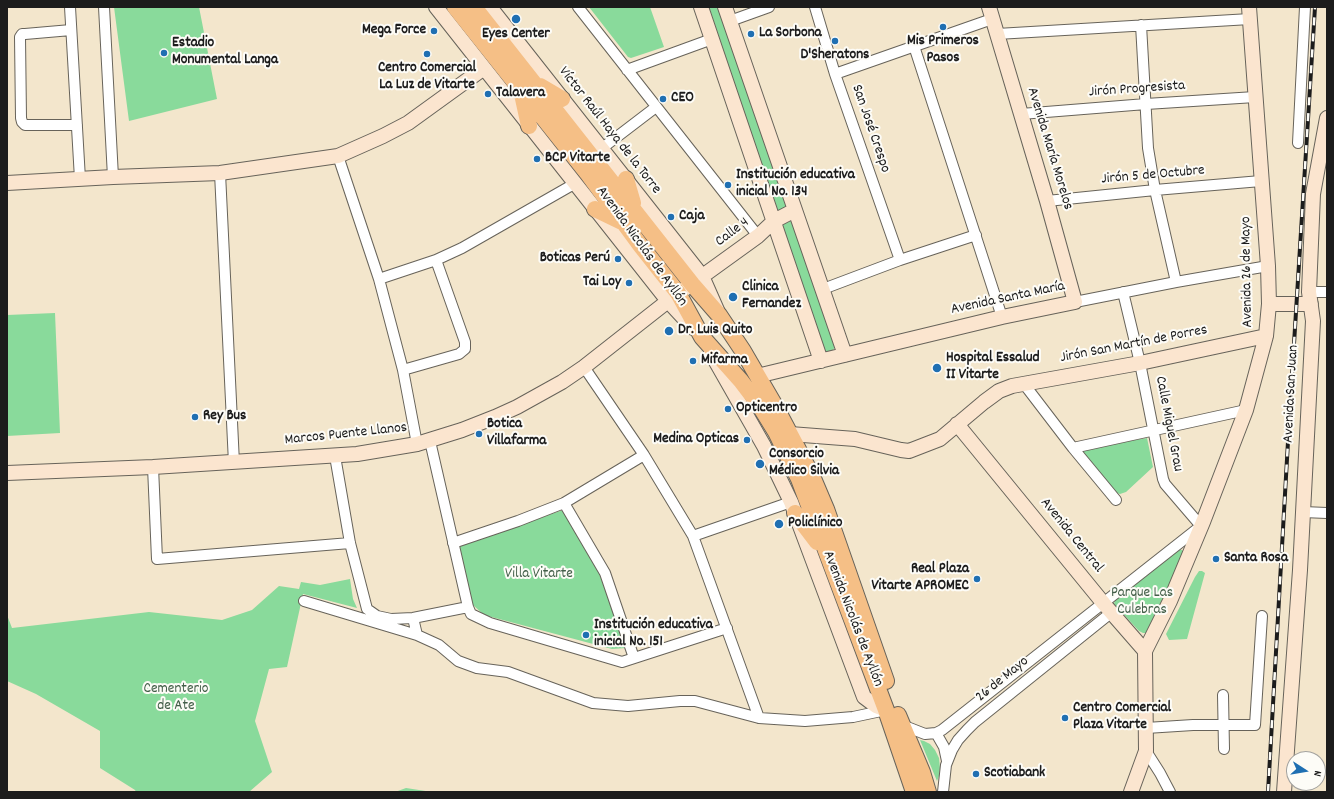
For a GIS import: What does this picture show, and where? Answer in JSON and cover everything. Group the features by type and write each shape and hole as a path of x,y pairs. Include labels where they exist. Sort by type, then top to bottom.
{"main road":[{"name":"Avenida Nicolás de Ayllón","path":"455,7 526,86 630,218 697,280 757,376 812,476 826,508 902,725 922,772 928,792"},
{"name":"Avenida Nicolás de Ayllón","path":"474,7 526,86"},
{"path":"529,126 526,86 562,99"},
{"path":"595,209 630,218 626,179"},
{"name":"Avenida Nicolás de Ayllón","path":"630,218 640,245 673,297 702,337 741,381 760,406 776,432 799,479 886,710 914,792"},
{"path":"793,507 828,557"}],"street":[{"path":"70,7 80,179"},
{"path":"104,7 113,177"},
{"path":"436,7 574,184 673,297"},
{"name":"Víctor Raúl Haya de la Torre","path":"490,7 626,179 697,280"},
{"path":"578,7 758,236"},
{"path":"701,7 821,361"},
{"path":"726,7 845,355"},
{"path":"730,21 769,7"},
{"name":"San José Crespo","path":"815,7 835,74 900,260"},
{"path":"1298,143 1304,7"},
{"path":"835,74 914,46 990,13"},
{"name":"Avenida María Morelos","path":"990,13 1027,113 1047,201 1075,302"},
{"path":"997,34 1141,25 1250,13"},
{"name":"Avenida 26 de Mayo","path":"1145,651 1170,601 1246,410 1266,336 1268,266 1262,181 1249,97 1250,13"},
{"path":"1141,25 1148,148 1155,190 1176,282"},
{"path":"71,30 22,34 20,37 21,118 25,125 77,125"},
{"path":"627,70 712,39"},
{"path":"914,46 1002,317"},
{"path":"7,183 220,173 338,156 408,123 484,68"},
{"name":"Jirón Progresista","path":"1027,113 1249,97"},
{"path":"601,148 656,107"},
{"name":"Avenida San Juan","path":"1284,792 1303,512 1312,321 1310,298 1313,194 1326,133 1327,118"},
{"path":"338,156 379,279 403,370 453,543 471,614 490,623 622,662 727,628"},
{"path":"220,173 234,463"},
{"name":"Jirón 5 de Octubre","path":"1047,201 1262,181"},
{"path":"379,279 436,260 468,245 574,184"},
{"name":"Calle 4","path":"697,280 758,236 774,221 795,210"},
{"path":"823,288 900,260 976,235"},
{"path":"403,370 459,354 465,349 465,342 436,260"},
{"name":"Avenida Santa María","path":"757,376 1002,317 1123,292 1268,266"},
{"name":"Marcos Puente Llanos","path":"7,474 234,463 335,456 379,451 424,442 468,428 506,412 544,392 584,367 697,280"},
{"name":"Calle Miguel Grau","path":"1123,292 1140,363 1164,482 1201,526"},
{"path":"1268,304 1310,298 1327,292"},
{"name":"Jirón San Martín de Porres","path":"790,434 856,439 909,451 940,439 984,402 1000,391 1012,386 1140,363 1266,336"},
{"path":"702,337 764,446 793,507 864,697 876,706 886,710"},
{"path":"584,367 644,455 693,536 760,718"},
{"path":"1024,384 1073,448 1116,500"},
{"path":"1073,448 1246,410"},
{"name":"Avenida Central","path":"957,424 1145,651"},
{"path":"453,543 518,521 564,503 644,455"},
{"path":"335,456 350,543 367,609 377,616 391,619 413,618 468,607"},
{"path":"153,467 157,559 350,543"},
{"path":"564,503 605,573 634,658"},
{"path":"693,536 793,507"},
{"path":"1303,512 1327,513"},
{"name":"Avenida 26 de Mayo","path":"1108,608 1201,526"},
{"path":"304,601 417,635 439,645 458,661 477,668 508,672 593,703 628,706 695,701 760,718 805,721 853,717 886,710"},
{"name":"26 de Mayo","path":"936,734 1108,608"},
{"name":"26 de Mayo","path":"943,792 947,763 958,740 975,722 1108,608"},
{"path":"1146,728 1255,725 1262,616"},
{"path":"413,618 417,635"},
{"path":"1131,792 1146,760 1145,651"},
{"path":"1223,695 1224,749"},
{"path":"902,725 925,734 936,734 944,747 947,763"},
{"path":"1146,760 1160,773 1170,792"},
{"path":"922,772 935,792"}],"green space":[{"name":"Estadio Monumental Langa","path":"114,7 199,7 217,99 129,121"},
{"path":"589,7 650,7 664,47 631,58 628,57"},
{"path":"709,7 720,7 788,207 779,211 777,210"},
{"path":"793,221 835,347 833,350 828,352 824,351 782,226"},
{"path":"55,313 60,433 7,436 7,315"},
{"path":"1147,438 1153,467 1126,492 1120,494 1117,493 1080,449"},
{"name":"Villa Vitarte","path":"563,510 599,573 626,648 612,649 484,615 473,605 459,546"},
{"name":"Parque Las Culebras","path":"1177,549 1182,550 1185,554 1148,633 1143,633 1139,631 1114,604 1115,598"},
{"path":"1199,571 1205,573 1187,639 1169,640 1166,634"},
{"name":"Cementerio de Ate","path":"350,579 353,599 357,608 303,594 287,667 269,669 255,721 272,772 249,792 136,792 100,768 100,731 36,694 7,681 7,615 12,628 149,612 222,620 252,610 279,586 299,589 301,582 320,585"},
{"path":"920,740 930,744 939,758 940,768 937,781"},
{"path":"406,788 432,792 395,792"}],"railway":[{"path":"1268,792 1315,7"}],"place":[{"name":"Eyes Center","path":"516,19"},
{"name":"Mis Primeros Pasos","path":"943,27"},
{"name":"Mega Force","path":"434,31"},
{"name":"La Sorbona","path":"751,34"},
{"name":"D'Sheratons","path":"835,41"},
{"name":"Estadio Monumental Langa","path":"164,53"},
{"name":"Centro Comercial La Luz de Vitarte","path":"427,54"},
{"name":"Talavera","path":"488,94"},
{"name":"CEO","path":"663,99"},
{"name":"BCP Vitarte","path":"537,159"},
{"name":"Institución educativa inicial No. 134","path":"728,185"},
{"name":"Caja","path":"671,217"},
{"name":"Boticas Perú","path":"618,259"},
{"name":"Tai Loy","path":"629,283"},
{"name":"Clinica Fernandez","path":"733,297"},
{"name":"Dr. Luis Quito","path":"669,331"},
{"name":"Mifarma","path":"693,361"},
{"name":"Hospital Essalud II Vitarte","path":"937,368"},
{"name":"Opticentro","path":"728,409"},
{"name":"Rey Bus","path":"195,417"},
{"name":"Botica Villafarma","path":"479,434"},
{"name":"Medina Opticas","path":"747,440"},
{"name":"Consorcio Médico Silvia","path":"760,464"},
{"name":"Policlínico","path":"779,524"},
{"name":"Santa Rosa","path":"1216,559"},
{"name":"Real Plaza Vitarte APROMEC","path":"977,579"},
{"name":"Institución educativa inicial No. 151","path":"586,635"},
{"name":"Centro Comercial Plaza Vitarte","path":"1065,718"},
{"name":"Scotiabank","path":"976,774"}]}
